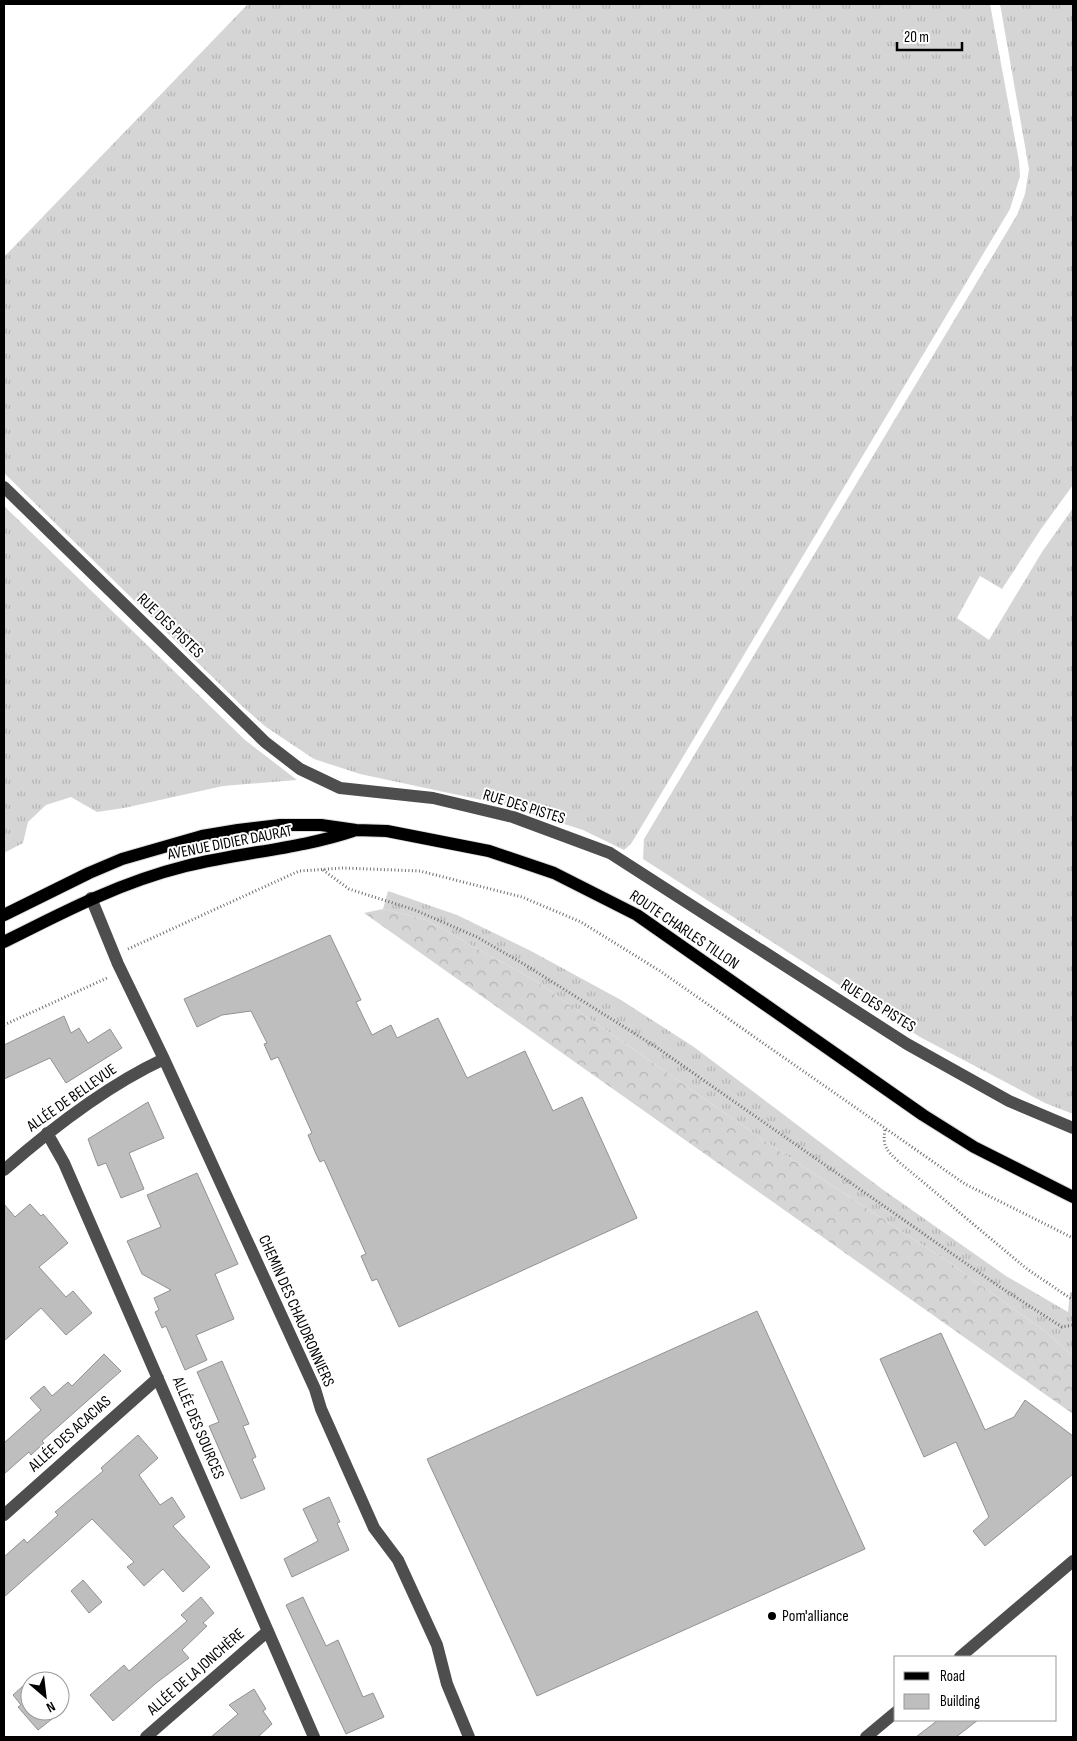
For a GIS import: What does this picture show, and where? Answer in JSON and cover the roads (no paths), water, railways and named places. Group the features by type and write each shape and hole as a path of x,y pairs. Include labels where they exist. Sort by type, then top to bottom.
{"main road":[{"name":"ROUTE CHARLES TILLON","path":"4,915 89,873 122,859 202,836 280,825 321,824 356,830 387,831 489,851 554,873 637,914 974,1148 1073,1197"},
{"name":"AVENUE DIDIER DAURAT","path":"4,942 90,898 184,866 226,857 321,842 356,830"}],"street":[{"name":"RUE DES PISTES","path":"4,487 265,742 300,769 340,788 433,798 513,817 610,853 907,1044 1009,1101 1073,1128"},
{"name":"CHEMIN DES CHAUDRONNIERS","path":"90,898 118,964 164,1059 315,1390 320,1409 374,1528 398,1560 437,1645 447,1684 469,1737"},
{"name":"ALLÉE DE BELLEVUE","path":"4,1170 47,1133 143,1069 164,1059"},
{"name":"ALLÉE DES SOURCES","path":"47,1133 64,1163 314,1737"},
{"name":"ALLÉE DES ACACIAS","path":"4,1515 158,1378"},
{"path":"961,1656 1073,1561"},
{"name":"ALLÉE DE LA JONCHÈRE","path":"146,1737 268,1631"},
{"path":"866,1737 894,1714"}],"place":[{"name":"Pom'alliance","path":"772,1616"}]}
